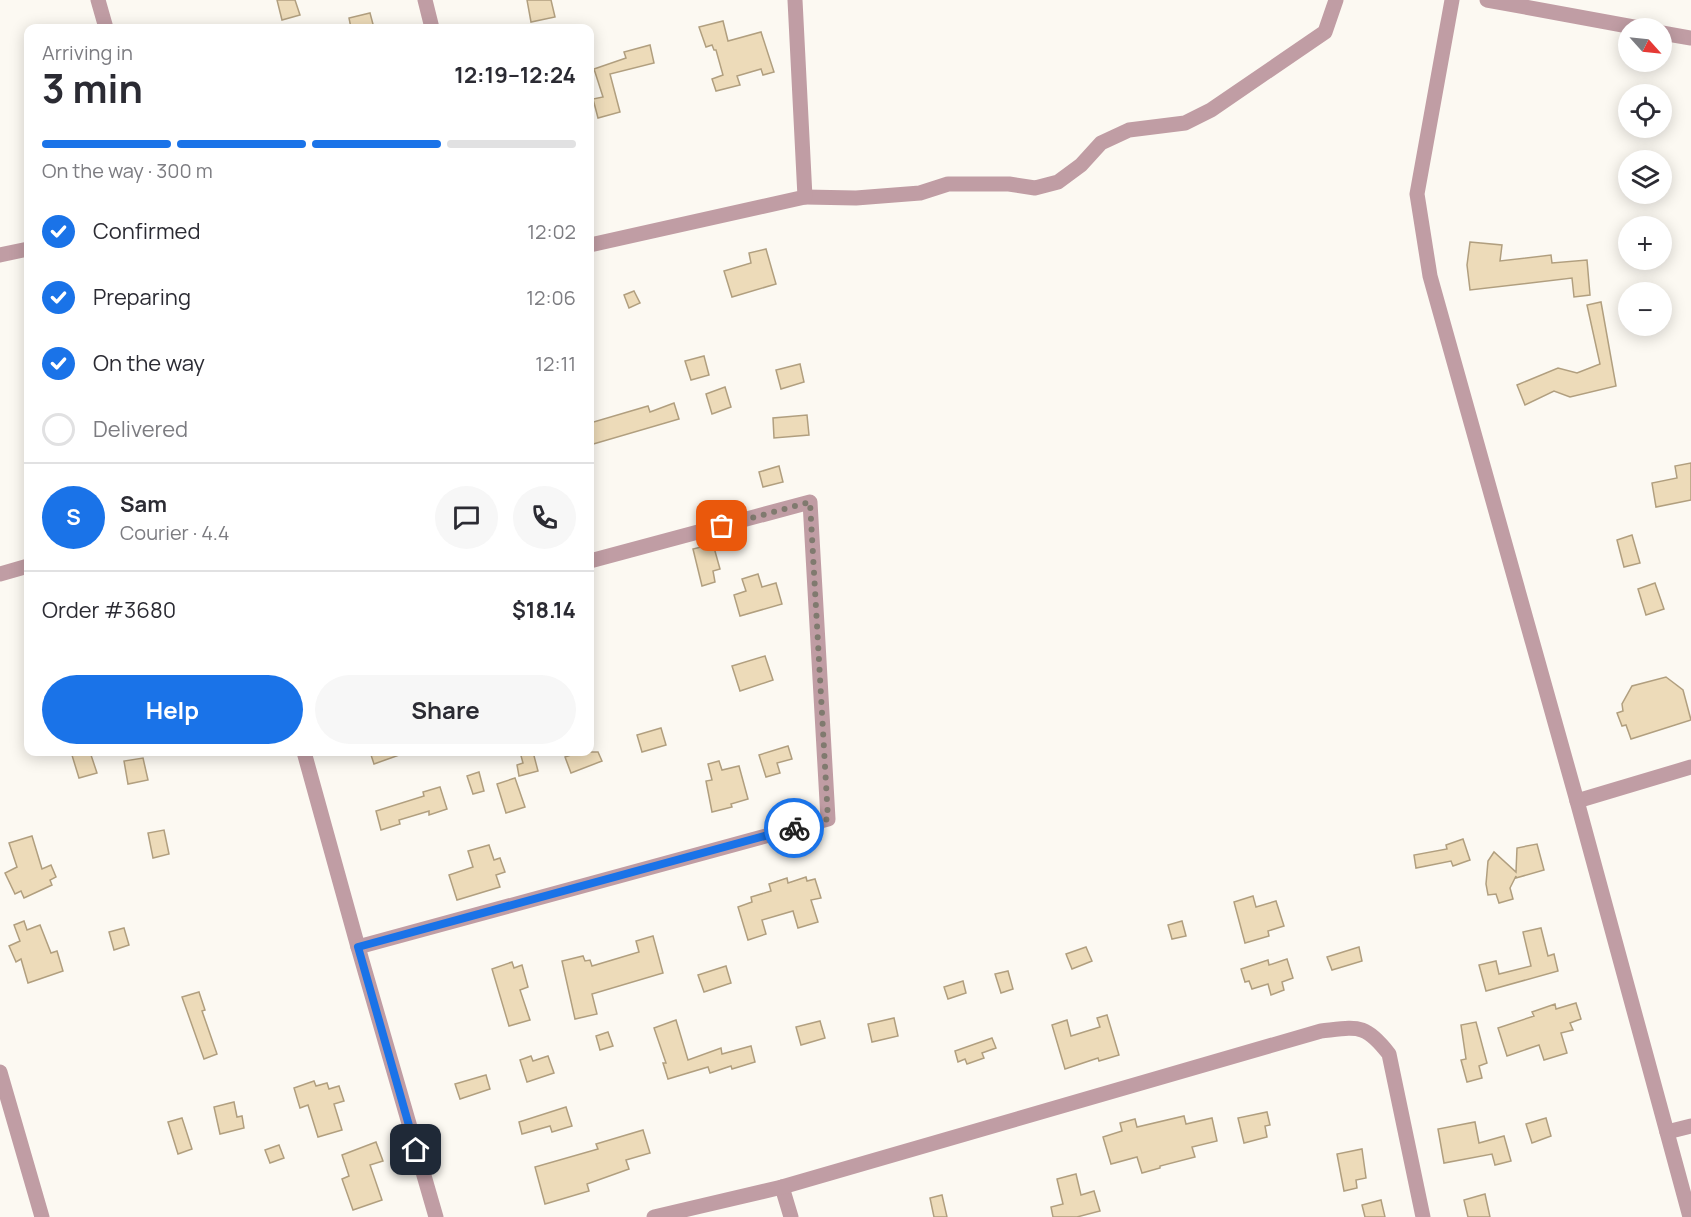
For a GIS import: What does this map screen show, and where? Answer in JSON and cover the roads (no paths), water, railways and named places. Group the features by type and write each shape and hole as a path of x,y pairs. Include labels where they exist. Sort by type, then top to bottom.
{"street":[{"path":"98,0 105,24"},
{"path":"425,0 431,24"},
{"path":"795,0 805,197"},
{"path":"594,244 805,197 856,198 920,193 948,184 1009,184 1035,188 1058,182 1081,165 1101,143 1129,130 1185,123 1211,110 1325,32 1335,0"},
{"path":"1452,0 1417,194 1430,276 1577,801 1690,1217"},
{"path":"1487,0 1618,24"},
{"path":"1672,35 1691,38"},
{"path":"0,255 24,250"},
{"path":"358,947 828,819 810,502 594,560"},
{"path":"0,574 24,567"},
{"path":"305,756 436,1217"},
{"path":"1577,801 1691,767"},
{"path":"654,1217 782,1186 1321,1031 1357,1027 1375,1036 1389,1054 1423,1217"},
{"path":"0,1072 42,1217"},
{"path":"1667,1132 1691,1125"},
{"path":"782,1186 791,1217"}]}
